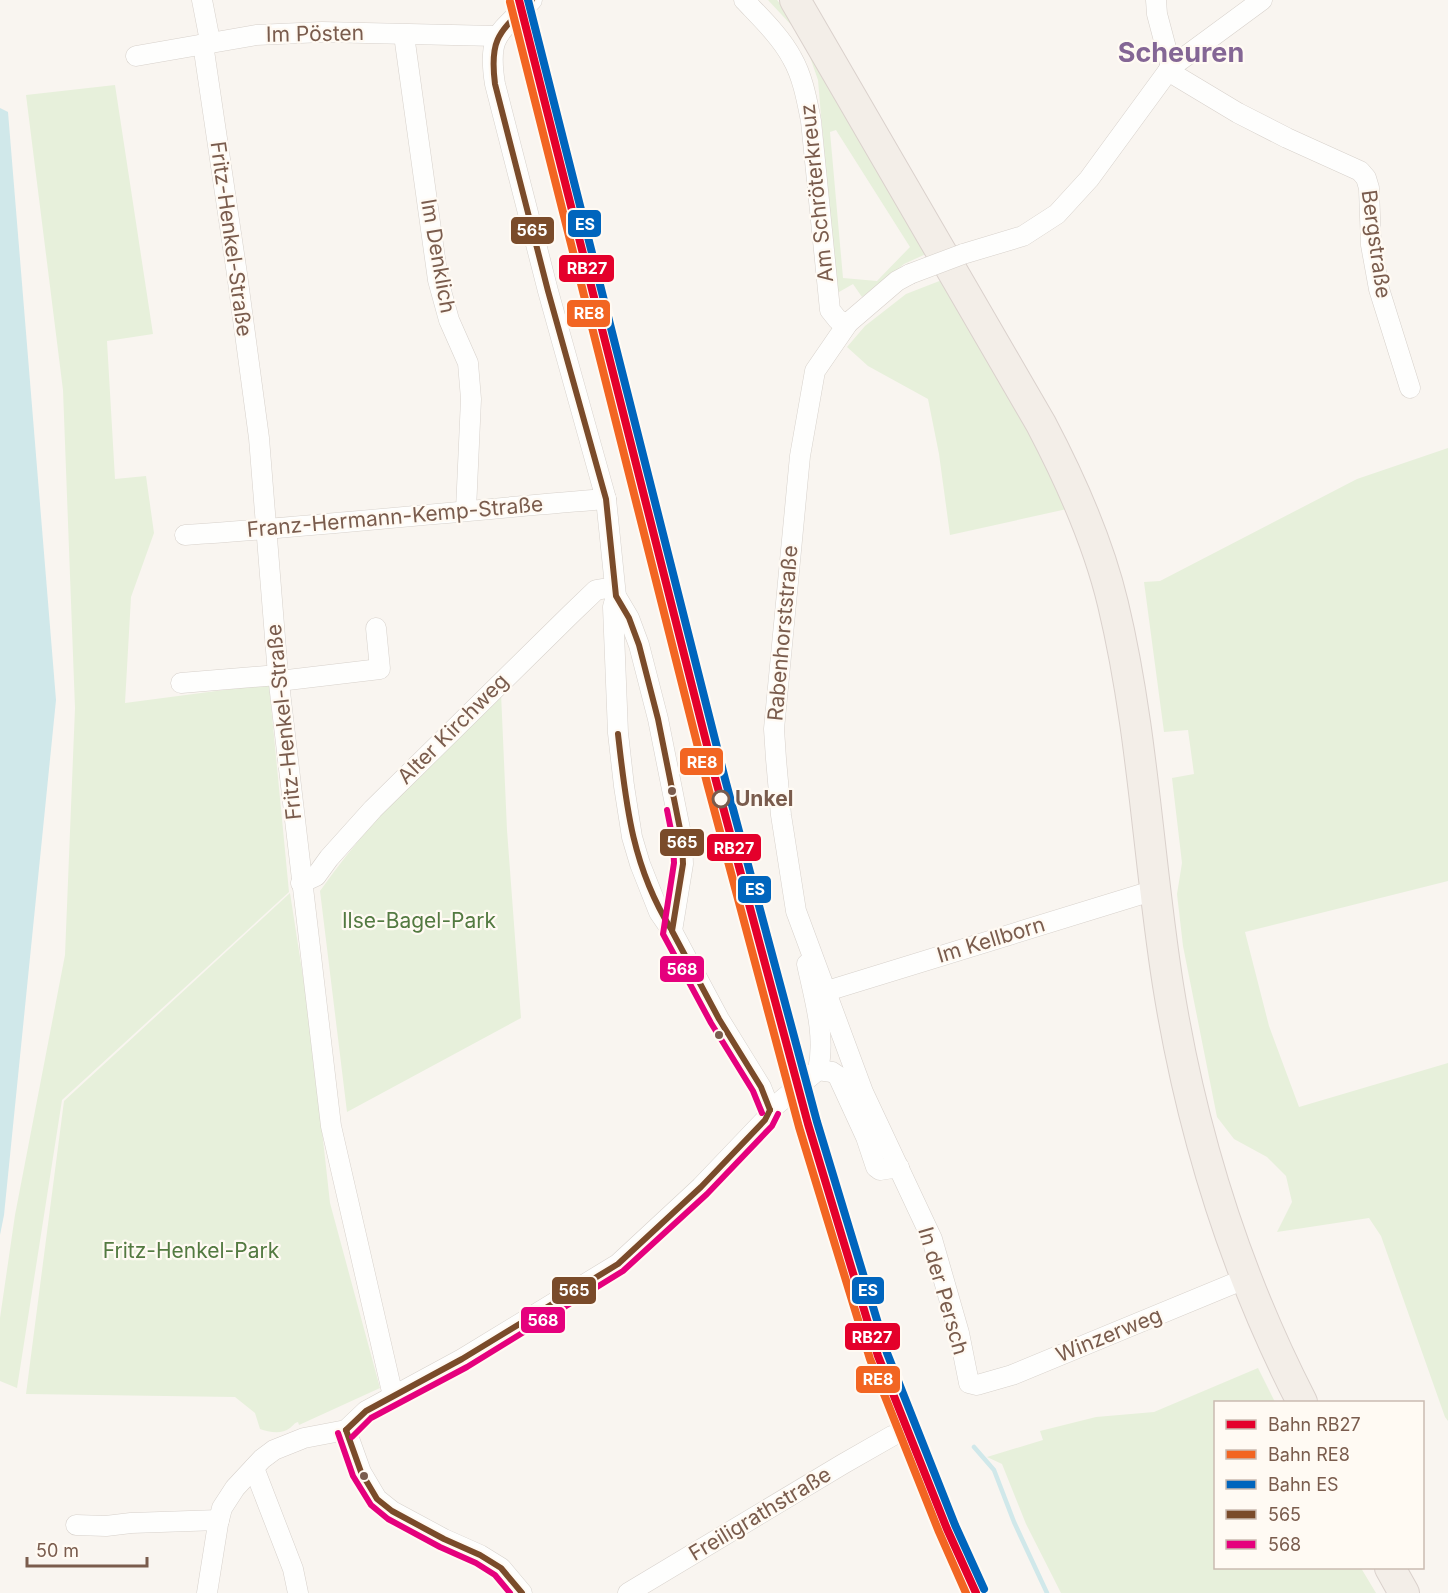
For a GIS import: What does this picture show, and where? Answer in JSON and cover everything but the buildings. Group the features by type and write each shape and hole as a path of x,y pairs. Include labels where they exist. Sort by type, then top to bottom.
{"main road":[{"path":"795,0 1041,424 1079,504 1095,545 1110,594 1126,668 1139,744 1168,986 1202,1147 1246,1278 1302,1401"},
{"path":"812,0 822,47"},
{"path":"1391,1569 1404,1593"}],"street":[{"name":"Fritz-Henkel-Straße","path":"202,0 259,438 278,678 331,1126 393,1396"},
{"path":"532,0 496,36 492,51 495,84 551,301 606,499 615,591 613,607 618,733 632,837 659,912 672,931 719,1019 761,1087 770,1110"},
{"name":"Am Schröterkreuz","path":"744,0 792,58 807,96 813,133 830,310 838,320 848,323"},
{"path":"1156,0 1169,69"},
{"name":"Rabenhorststraße","path":"827,991 796,911 781,815 774,729 800,456 814,372 848,323 897,281 963,254 1023,236 1057,214 1089,179 1169,69 1262,0"},
{"name":"Im Pösten","path":"136,56 256,35 322,32 496,36"},
{"name":"Im Denklich","path":"404,35 438,280 449,320 468,363 471,399 466,510"},
{"name":"Bergstraße","path":"1169,69 1238,113 1360,171 1366,178 1369,188 1371,245 1379,289 1410,388"},
{"name":"Franz-Hermann-Kemp-Straße","path":"185,535 266,530 606,499"},
{"name":"Alter Kirchweg","path":"301,883 316,876 373,809 596,590 615,591"},
{"path":"615,591 629,618 652,690 682,838 683,864 672,931"},
{"path":"181,683 278,678 380,669 376,628"},
{"name":"Im Kellborn","path":"827,991 1155,890"},
{"name":"Rabenhorststraße","path":"812,952 806,960 821,1037 822,1053 818,1070"},
{"name":"In der Persch","path":"827,991 863,1092 932,1239 959,1333 969,1383"},
{"path":"207,1593 219,1520 228,1497 274,1450 304,1438 346,1430 366,1411 462,1359 618,1264 701,1187 765,1120 770,1110 818,1070 832,1072 838,1076 866,1137 876,1167 880,1170 899,1167"},
{"name":"Winzerweg","path":"969,1383 977,1385 1012,1375 1246,1278"},
{"path":"346,1430 361,1472 376,1499 392,1511 501,1568 522,1593"},
{"name":"Freiligrathstraße","path":"628,1593 892,1436"},
{"path":"254,1468 293,1569 298,1593"},
{"path":"76,1525 94,1527 131,1523 219,1520"}],"green space":[{"path":"768,0 777,0 789,15 928,253 904,264 862,297 853,284 839,292 835,282 818,80 810,57 795,29","holes":["836,130 910,247 877,281 843,278 830,132"]},
{"path":"115,85 153,334 107,341 115,479 146,476 154,533 131,597 125,703 269,684 289,892 62,1100 17,1388 0,1381 0,1318 15,1215 65,955 75,708 63,390 26,95"},
{"path":"942,280 1029,429 1067,509 950,535 939,454 928,399 868,366 847,347 865,326 906,294"},
{"path":"1448,448 1448,881 1245,932 1269,1026 1299,1107 1448,1063 1448,1421 1381,1236 1369,1218 1277,1232 1292,1202 1286,1176 1267,1157 1234,1139 1217,1117 1183,946 1177,894 1182,863 1172,778 1194,774 1188,730 1164,732 1144,582 1160,581 1357,479"},
{"name":"Ilse-Bagel-Park","path":"501,693 507,830 521,1018 347,1112 320,891 383,812 429,763"},
{"name":"Fritz-Henkel-Park","path":"290,893 310,1022 330,1203 380,1388 299,1425 297,1422 279,1432 260,1429 255,1413 235,1397 26,1394 64,1101"},
{"path":"1258,1368 1274,1401 1214,1401 1214,1569 1362,1569 1376,1593 1061,1593 1026,1524 1002,1464 987,1457 1043,1440 1040,1431 1096,1417 1154,1412"}],"water":[{"path":"0,108 8,112 56,700 4,1215 0,1235"}],"waterway":[{"path":"974,1447 994,1470 1014,1522 1047,1593"}],"rail line":[{"name":"RB27","path":"519,0 716,781 808,1124 878,1356 947,1529 976,1593"},
{"name":"ES","path":"528,0 725,779 817,1122 887,1353 955,1525 984,1589"},
{"name":"RE8","path":"510,2 707,783 799,1127 870,1359 939,1532 966,1593"}],"transit line":[{"name":"565","path":"532,0 499,36 494,56 495,84 548,291 606,499 616,596 629,618 639,645 658,719 682,839 683,864 672,931 719,1019 761,1087 770,1110"},
{"name":"565","path":"618,734 628,810 639,858 647,882 671,929"},
{"name":"568","path":"667,810 673,840 674,863 663,934 711,1023 753,1091 762,1113"},
{"name":"565","path":"346,1430 366,1411 462,1359 618,1264 701,1187 765,1120 770,1110"},
{"name":"568","path":"352,1437 371,1418 467,1367 623,1271 707,1194 772,1126 778,1114"},
{"name":"565","path":"346,1430 361,1472 377,1499 392,1511 501,1568 522,1593"},
{"name":"568","path":"338,1433 353,1476 371,1505 388,1519 476,1563 495,1575 510,1593"}],"place":[{"name":"Unkel","path":"721,799"}],"district":[{"name":"Scheuren","path":"1181,53"}]}
